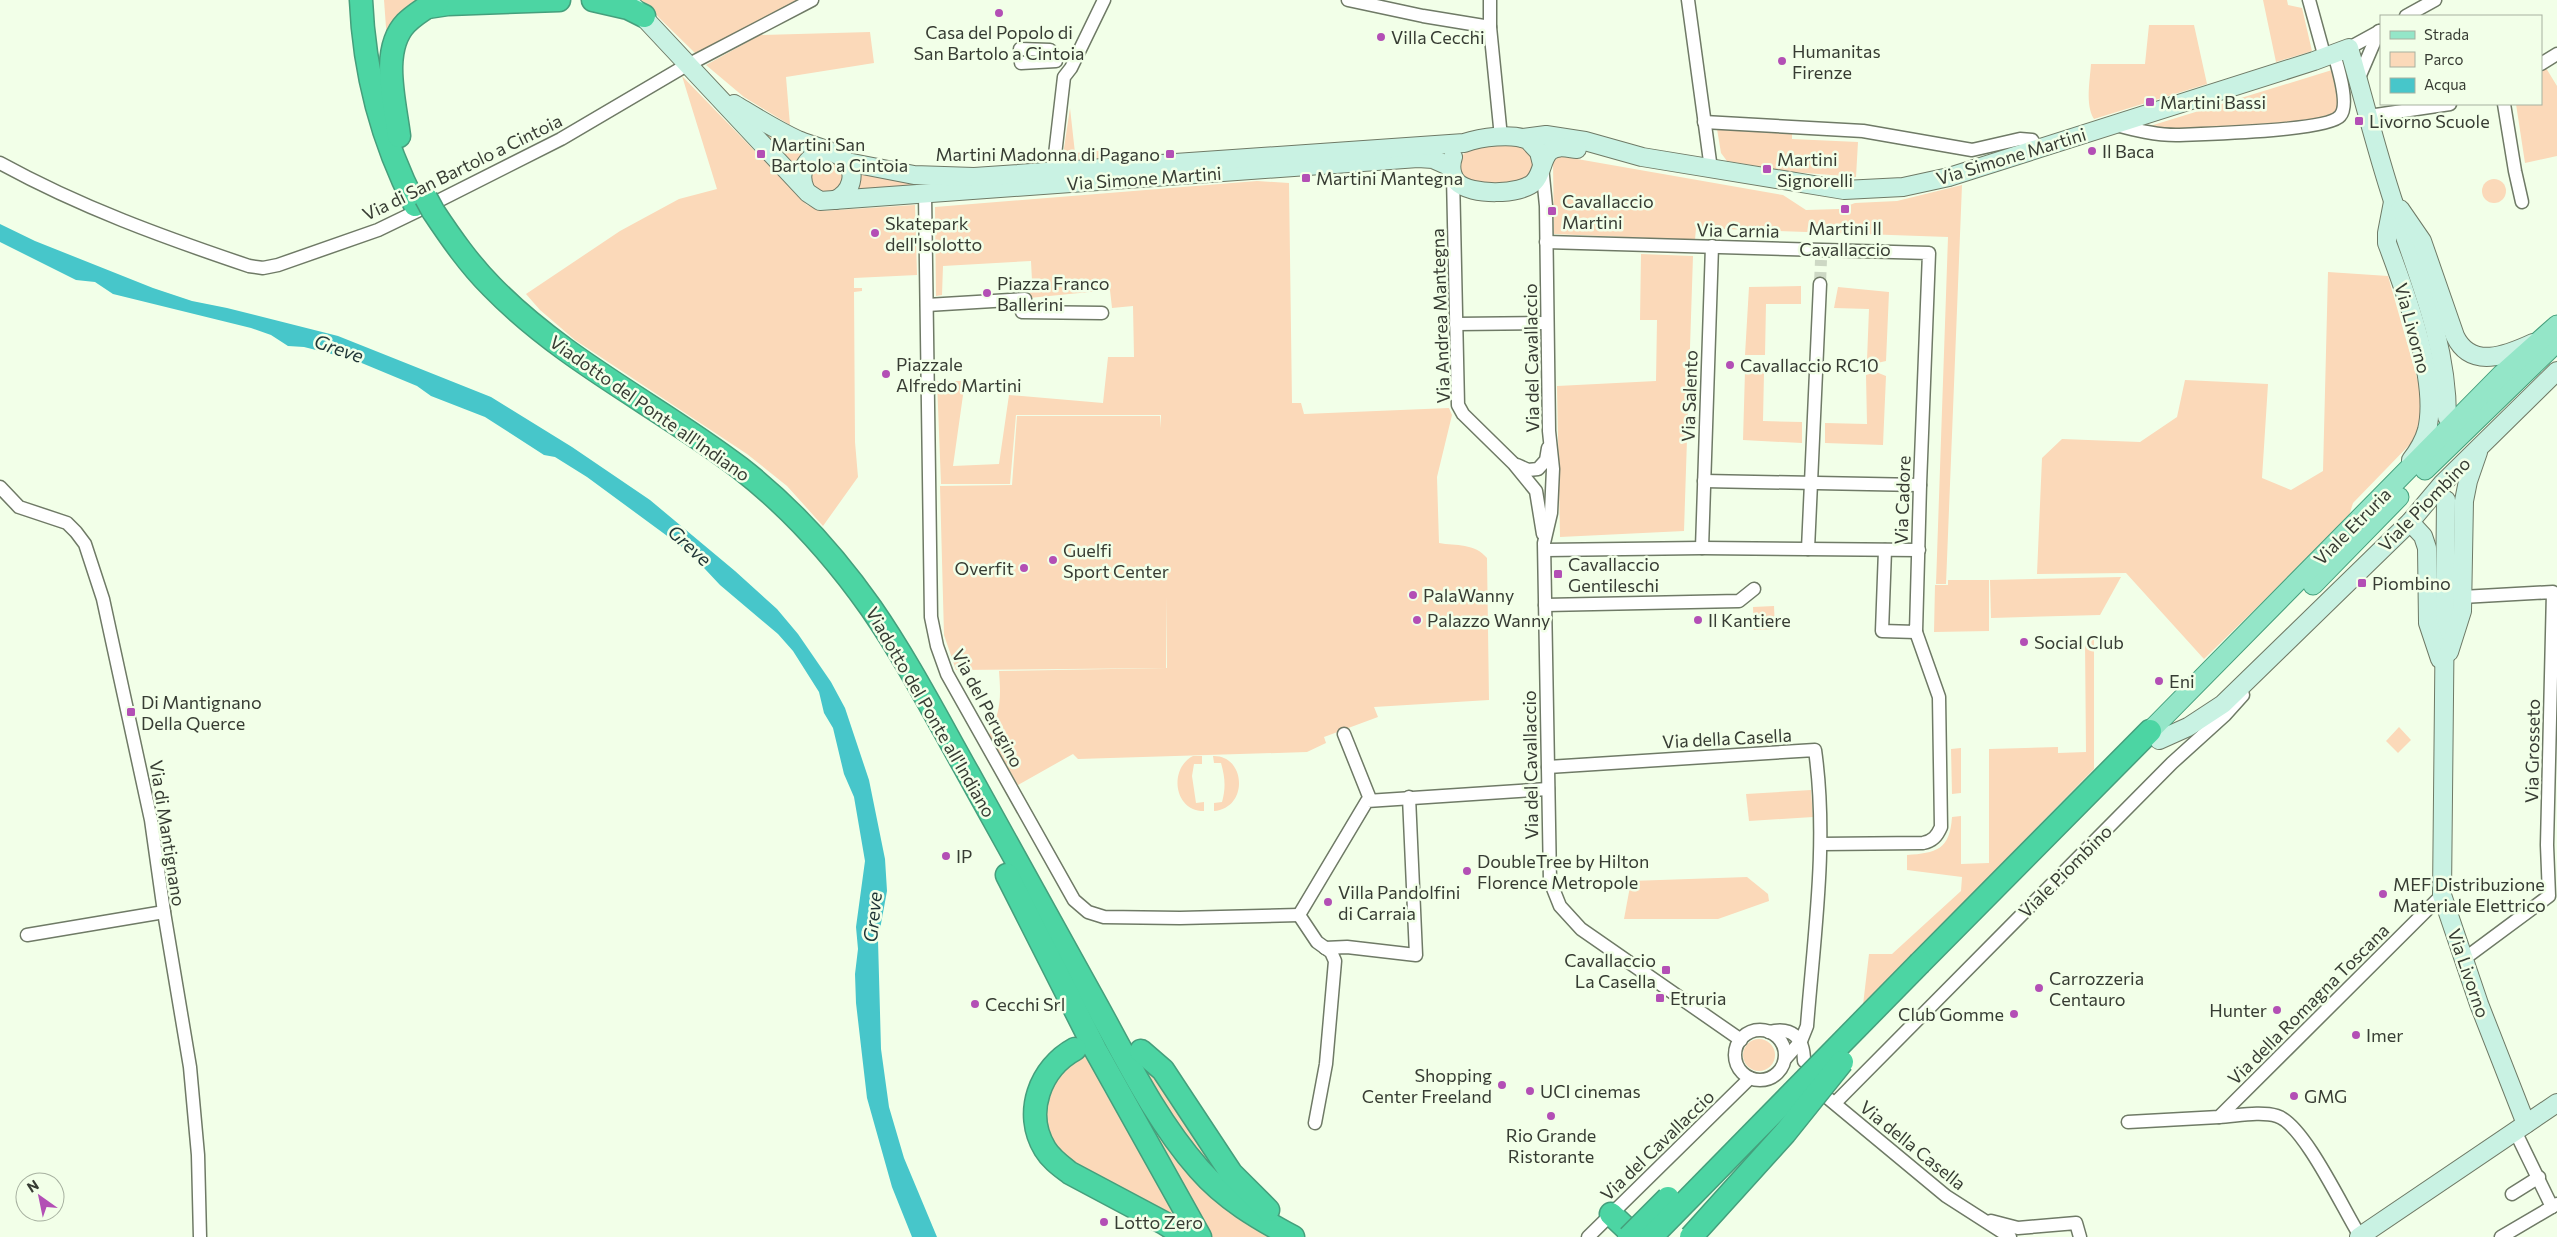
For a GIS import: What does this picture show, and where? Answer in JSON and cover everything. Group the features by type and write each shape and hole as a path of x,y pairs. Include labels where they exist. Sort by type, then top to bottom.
{"highway":[{"path":"399,136 391,64 393,47 406,23 433,3 559,0"},
{"path":"593,0 628,8 631,5"},
{"name":"Viadotto del Ponte all'Indiano","path":"366,1 385,86 399,136 450,260 498,314 556,359 701,456 739,485 791,532 858,612 912,703 1006,874 1095,1049 1200,1237"},
{"name":"Viadotto del Ponte all'Indiano","path":"366,1 365,46 379,118 399,173 462,253 514,309 559,345 695,436 748,474 804,528 845,574 875,615 934,713 1154,1106 1198,1168 1226,1195 1284,1237"},
{"path":"1611,1214 1628,1234 1761,1109 1858,1027 1926,966 2155,735"},
{"path":"1691,1237 1785,1133 1842,1062 1926,966"},
{"path":"1651,1237 1858,1027"},
{"path":"1074,1049 1058,1061 1040,1084 1036,1118 1044,1148 1059,1165 1070,1173 1164,1223 1186,1237"},
{"path":"1141,1051 1163,1070 1237,1181 1267,1210 1302,1237"},
{"path":"1669,1237 1842,1062"},
{"name":"Viadotto del Ponte all'Indiano","path":"1258,1218 1293,1237"}],"main road":[{"name":"Viale Etruria","path":"2155,735 2487,408 2548,341 2557,325"},
{"name":"Viale Etruria","path":"2155,735 2378,500 2548,341"}],"street":[{"name":"Via di San Bartolo a Cintoia","path":"0,162 46,188 116,219 257,268 278,265 378,230 427,207 561,139 689,65 812,0"},
{"path":"1064,77 1071,68 1074,58 1104,0"},
{"path":"1350,0 1423,16 1490,26"},
{"path":"1490,0 1490,26 1501,137"},
{"path":"1688,0 1710,169"},
{"path":"2115,124 2148,132 2175,134 2288,129 2335,120 2342,114 2345,104 2336,53 2309,0"},
{"path":"2408,15 2435,0"},
{"name":"Via Simone Martini","path":"631,5 719,95 815,199 825,202 1418,158 1438,160 1452,172 1459,184 1475,191 1521,189 1535,181 1548,153 1560,147 1627,154"},
{"name":"Via Simone Martini","path":"719,95 796,139 840,156 847,162 894,172 934,177 974,177 1053,172 1464,143 1480,139 1501,137 1523,138 1537,135 1585,141 1627,154 1710,169 1844,190 1888,189 1949,177 2115,124 2336,53 2380,31"},
{"path":"2358,80 2380,31"},
{"path":"1020,49 1050,50 1057,60 1064,77 1053,172"},
{"path":"1021,64 1057,60 1066,53 1074,58"},
{"name":"Via Livorno","path":"2336,53 2358,80 2393,202 2442,351 2447,390 2447,416"},
{"path":"2542,63 2557,54"},
{"path":"2369,116 2443,105"},
{"path":"2504,105 2514,171 2522,202"},
{"path":"1704,122 1863,131 1972,150 2032,140 2037,148"},
{"path":"1523,138 1537,149 1542,164"},
{"path":"1452,172 1453,157 1464,143"},
{"path":"805,188 802,178 807,161 816,154 827,152"},
{"path":"835,200 844,195 850,187 852,176 847,162"},
{"name":"Via del Cavallaccio","path":"1542,164 1546,242 1549,431 1552,451 1552,497 1544,547 1550,881 1556,900 1566,915 1589,935 1741,1040"},
{"name":"Via Andrea Mantegna","path":"1452,172 1459,408 1514,464 1536,490 1544,547"},
{"name":"Via del Perugino","path":"925,194 932,617 936,646 947,674 1074,900 1088,912 1104,917 1180,918 1300,915"},
{"name":"Via Livorno","path":"2393,202 2416,230 2422,241 2460,346 2472,354 2492,358 2548,341"},
{"name":"Via Livorno","path":"2378,500 2416,452 2425,437 2428,422 2427,374 2420,342 2387,238 2393,202"},
{"name":"Via Carnia","path":"1546,242 1712,246 1821,255 1929,253"},
{"name":"Via Salento","path":"1702,548 1712,246"},
{"name":"Via Cadore","path":"1884,550 1882,631 1916,632 1929,253"},
{"path":"1808,549 1820,284"},
{"path":"927,305 1025,299 1022,312 1102,313"},
{"path":"1456,324 1547,323"},
{"name":"Viale Piombino","path":"2155,735 2188,727 2213,712 2292,638 2410,522 2442,484 2557,371"},
{"path":"1514,464 1531,470 1543,465 1547,458 1549,431"},
{"name":"Via Livorno","path":"2443,666 2460,621 2465,492 2480,447"},
{"path":"1704,481 1812,485 1920,485"},
{"name":"Via di Mantignano","path":"0,487 19,507 67,523 85,544 103,598 151,820 164,912 190,1067 198,1155 200,1237"},
{"name":"Via Livorno","path":"2446,500 2442,895 2508,1081 2521,1128"},
{"name":"Via Livorno","path":"2410,522 2423,536 2427,546 2428,623 2430,634 2443,666"},
{"path":"1544,547 1918,550"},
{"path":"1545,605 1739,601 1754,589"},
{"name":"Via Grosseto","path":"2462,598 2553,592 2547,845 2549,896 2464,959"},
{"path":"1821,844 1923,844 1933,840 1939,832 1941,827 1939,697 1937,687 1929,674 1916,632"},
{"name":"Viale Piombino","path":"1831,1100 2172,763 2225,715 2292,638"},
{"path":"1344,734 1370,800"},
{"name":"Via della Casella","path":"1548,767 1815,750 1820,786 1821,844 1807,1026 1801,1041 1785,1059"},
{"path":"1315,1123 1326,1064 1335,961 1331,952 1317,942 1300,915 1362,806 1370,800 1548,789"},
{"path":"1325,948 1347,948 1416,955 1409,797"},
{"name":"Via della Romagna Toscana","path":"2219,1117 2442,895"},
{"path":"27,935 164,912"},
{"path":"1769,1032 1775,1035 1783,1046 1785,1059 1783,1074 1768,1079 1750,1078 1741,1071 1736,1061 1736,1050 1741,1040 1754,1032 1788,1031 1801,1041"},
{"name":"Via della Casella","path":"1801,1041 1804,1061"},
{"name":"Via del Cavallaccio","path":"1588,1237 1724,1106 1750,1078"},
{"name":"Via della Casella","path":"1831,1100 1946,1196 2010,1237"},
{"path":"2128,1122 2265,1115 2278,1116 2288,1123 2310,1148 2359,1237 2557,1103"},
{"path":"2501,1237 2555,1206 2539,1177 2521,1128"},
{"path":"2512,1194 2539,1177"},
{"name":"Via della Casella","path":"1979,1218 2018,1228 2076,1224 2080,1237"}],"green space":[{"path":"384,0 428,0 387,41"},
{"path":"641,0 804,0 696,54"},
{"path":"2263,0 2287,0 2288,5 2302,8 2312,51 2276,62"},
{"path":"2149,25 2194,25 2207,84 2094,119 2089,100 2091,64 2145,64"},
{"path":"870,32 874,63 786,77 790,125 744,97 706,65 760,35"},
{"path":"2546,68 2557,86 2557,156 2525,163 2516,105 2542,105 2542,71"},
{"path":"2332,70 2339,107 2333,117 2263,125 2161,129 2150,126"},
{"path":"682,76 807,205 821,211 915,205 917,275 854,278 854,288 862,288 862,291 854,292 855,442 858,477 823,526 787,486 747,454 575,340 540,310 526,294 620,231 679,199 717,189"},
{"path":"1070,108 1075,153 1107,150 1108,159 1062,162"},
{"path":"753,123 814,151 799,171"},
{"path":"1717,129 1792,134 1792,139 1858,142 1856,177 1793,172 1727,161 1721,153"},
{"path":"1485,145 1521,145 1534,157 1533,174 1517,184 1471,184 1460,173 1459,160 1470,150"},
{"path":"1560,156 1783,195 1806,210 1839,209 1855,203 1897,201 1962,185 1946,584 1936,584 1948,237 1696,228 1695,240 1554,234 1553,162"},
{"path":"827,160 839,165 844,177 839,189 827,194 815,189 810,177 815,165"},
{"path":"857,169 918,180 919,190 853,193"},
{"path":"2494,179 2499,180 2505,186 2505,196 2499,202 2494,203 2489,202 2483,196 2482,191 2483,186 2489,180"},
{"path":"1257,181 1289,183 1292,403 1301,403 1304,414 1449,408 1452,415 1437,477 1439,543 1471,547 1487,558 1489,700 1374,707 1378,717 1324,737 1326,743 1307,752 1078,759 1073,754 1018,785 989,735 999,704 999,671 1167,668 1166,596 1166,668 956,670 944,635 940,486 1012,485 1017,416 1160,416 1161,428 1161,415 1016,415 1010,484 941,484 937,381 965,381 953,466 999,464 1009,395 1103,403 1108,357 1134,357 1133,306 1112,308 1110,290 1029,298 1032,281 1031,261 943,266 942,295 936,296 935,207"},
{"path":"1641,254 1693,256 1684,531 1560,537 1557,386 1656,381 1657,320 1640,320"},
{"path":"2328,272 2388,276 2421,392 2419,435 2353,503 2348,519 2204,659 2126,573 2037,574 2042,458 2062,439 2140,442 2177,417 2185,380 2268,384 2262,478 2291,490 2323,471"},
{"path":"1801,286 1801,304 1766,304 1765,355 1745,355 1749,287"},
{"path":"1838,287 1889,292 1886,361 1877,363 1867,360 1869,309 1834,308"},
{"path":"1745,371 1764,372 1763,421 1802,422 1802,443 1743,440"},
{"path":"1876,372 1886,376 1883,445 1825,443 1825,423 1867,424 1866,375"},
{"path":"2121,577 2100,615 1991,618 1990,580"},
{"path":"1948,580 1989,580 1989,631 1934,632 1935,585 1948,585"},
{"path":"1774,606 1775,629 1754,630 1753,607"},
{"path":"2094,639 2094,769 1863,1005 1869,954 1892,954 1961,891 1962,877 1907,870 1907,855 1926,853 1940,848 1948,837 1952,817 1961,816 1961,864 1989,863 1989,749 2058,747 2058,753 2086,752 2085,641"},
{"path":"2399,727 2411,740 2398,753 2386,741"},
{"path":"1961,748 1961,793 1952,794 1951,749"},
{"path":"1193,756 1202,756 1202,764 1194,764 1192,776 1196,803 1204,802 1204,811 1194,809 1186,804 1178,788 1180,770 1185,762"},
{"path":"1213,756 1224,758 1232,764 1237,772 1239,782 1238,792 1233,801 1225,808 1214,811 1214,803 1222,802 1224,782 1221,763 1214,763"},
{"path":"1811,790 1813,817 1749,821 1746,794"},
{"path":"1747,877 1768,894 1769,901 1718,919 1624,919 1631,881"},
{"path":"1759,1039 1765,1040 1770,1044 1774,1049 1774,1061 1770,1066 1765,1070 1759,1071 1753,1070 1748,1066 1744,1061 1743,1055 1744,1049 1748,1044 1753,1040"},
{"path":"1087,1052 1104,1091 1190,1232 1063,1158 1048,1135 1043,1108 1060,1069"},
{"path":"1136,1055 1153,1069 1221,1172 1217,1177 1173,1120"},
{"path":"1157,1123 1285,1237 1206,1237 1148,1136"}],"water":[{"name":"Greve","path":"0,224 35,241 153,288 192,301 338,336 491,397 572,447 650,500 777,609 798,634 831,682 845,708 869,780 885,859 887,891 878,940 881,1049 889,1107 904,1158 937,1237 912,1237 892,1187 867,1098 856,1003 855,974 858,949 856,927 865,861 854,797 844,774 833,728 824,713 819,692 793,651 778,634 720,585 689,552 587,477 555,457 544,455 485,417 431,396 417,386 352,359 304,347 288,346 271,335 251,328 113,294 95,282 76,280 0,242"}],"tunnel":[{"path":"1820,284 1821,260"}],"place":[{"name":"Casa del Popolo di San Bartolo a Cintoia","path":"999,13"},
{"name":"Villa Cecchi","path":"1381,37"},
{"name":"Humanitas Firenze","path":"1782,61"},
{"name":"Martini Bassi","path":"2150,102"},
{"name":"Livorno Scuole","path":"2359,121"},
{"name":"Il Baca","path":"2092,151"},
{"name":"Martini San Bartolo a Cintoia","path":"761,154"},
{"name":"Martini Madonna di Pagano","path":"1170,154"},
{"name":"Martini Signorelli","path":"1767,169"},
{"name":"Martini Mantegna","path":"1306,178"},
{"name":"Martini Il Cavallaccio","path":"1845,209"},
{"name":"Cavallaccio Martini","path":"1552,211"},
{"name":"Skatepark dell'Isolotto","path":"875,233"},
{"name":"Piazza Franco Ballerini","path":"987,293"},
{"name":"Cavallaccio RC10","path":"1730,365"},
{"name":"Piazzale Alfredo Martini","path":"886,374"},
{"name":"Guelfi Sport Center","path":"1053,560"},
{"name":"Overfit","path":"1024,568"},
{"name":"Cavallaccio Gentileschi","path":"1558,574"},
{"name":"Piombino","path":"2362,583"},
{"name":"PalaWanny","path":"1413,595"},
{"name":"Palazzo Wanny","path":"1417,620"},
{"name":"Il Kantiere","path":"1698,620"},
{"name":"Social Club","path":"2024,642"},
{"name":"Eni","path":"2159,681"},
{"name":"Di Mantignano Della Querce","path":"131,712"},
{"name":"IP","path":"946,856"},
{"name":"DoubleTree by Hilton Florence Metropole","path":"1467,871"},
{"name":"MEF Distribuzione Materiale Elettrico","path":"2383,894"},
{"name":"Villa Pandolfini di Carraia","path":"1328,902"},
{"name":"Cavallaccio La Casella","path":"1666,970"},
{"name":"Carrozzeria Centauro","path":"2039,988"},
{"name":"Etruria","path":"1660,998"},
{"name":"Cecchi Srl","path":"975,1004"},
{"name":"Hunter","path":"2277,1010"},
{"name":"Club Gomme","path":"2014,1014"},
{"name":"Imer","path":"2356,1035"},
{"name":"Shopping Center Freeland","path":"1502,1085"},
{"name":"UCI cinemas","path":"1530,1091"},
{"name":"GMG","path":"2294,1096"},
{"name":"Rio Grande Ristorante","path":"1551,1116"},
{"name":"Lotto Zero","path":"1104,1222"}]}
